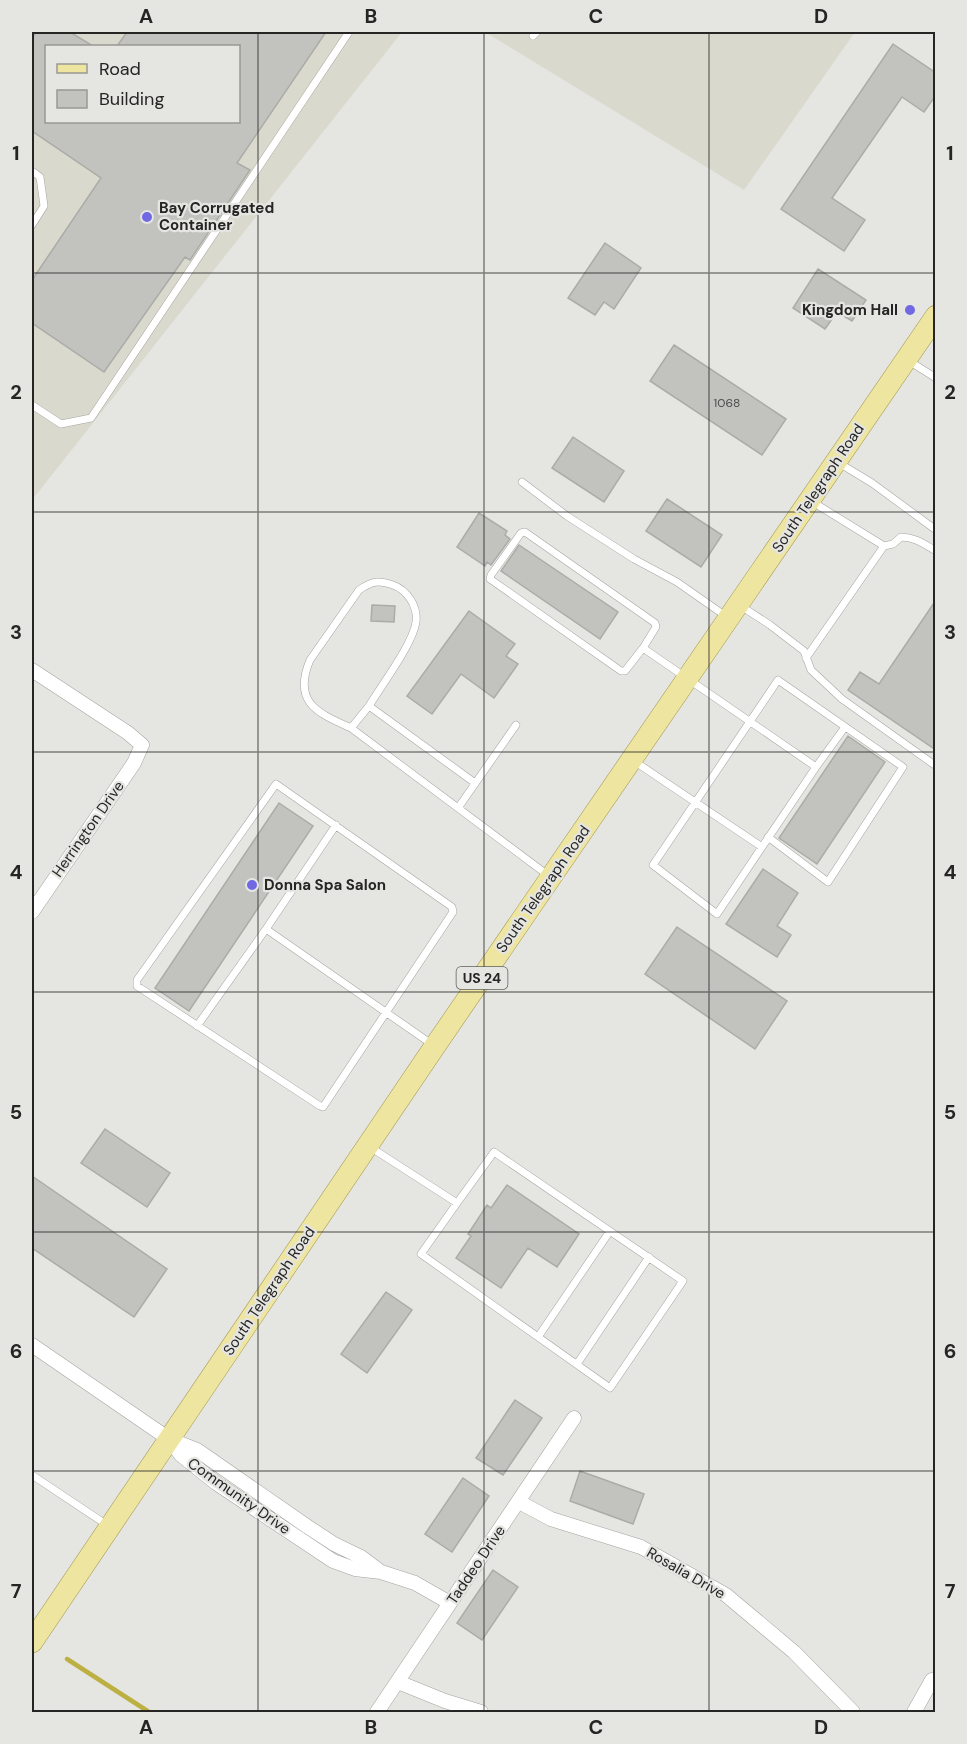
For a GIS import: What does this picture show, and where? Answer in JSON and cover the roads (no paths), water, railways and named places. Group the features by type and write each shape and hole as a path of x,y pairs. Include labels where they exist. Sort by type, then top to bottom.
{"main road":[{"name":"South Telegraph Road","path":"32,1642 108,1526 435,1046 936,316"}],"street":[{"name":"Herrington Drive","path":"32,670 128,733 142,745 134,763 32,912"},
{"path":"32,1345 169,1439"},
{"name":"Taddeo Drive","path":"377,1713 574,1418"},
{"name":"Community Drive","path":"169,1439 197,1449 333,1544 361,1557 381,1572"},
{"name":"Community Drive","path":"169,1439 182,1455 216,1483 333,1561 355,1569 381,1572 415,1583 450,1603"},
{"name":"Rosalia Drive","path":"519,1502 551,1519 641,1547 726,1595 794,1652 853,1713"},
{"path":"914,1713 932,1680"},
{"path":"398,1682 481,1713"}],"lane":[{"path":"32,405 61,424 91,418 349,32"},
{"path":"32,171 40,177 44,206 32,225"},
{"path":"907,359 936,378"},
{"path":"836,462 872,483 936,530"},
{"path":"522,482 576,522 634,559 734,611 770,625 804,651 811,670 842,699 936,766"},
{"path":"810,501 884,546"},
{"path":"520,532 525,532 655,623 656,627 643,648 625,671 621,671 490,579 490,575 520,532"},
{"path":"806,658 884,546 893,544 901,537 910,537 920,540 936,551"},
{"path":"351,728 369,706 409,641 416,621 414,608 406,592 383,582 370,582 359,590 310,660 305,672 305,689 310,705 322,715 351,728 551,878"},
{"path":"643,648 816,767"},
{"path":"768,837 828,882 903,767 778,680 653,865 717,914 768,837 845,727"},
{"path":"369,706 475,783"},
{"path":"458,808 516,725"},
{"path":"632,760 762,847"},
{"path":"278,784 336,825 450,904 453,912 323,1107 137,986 137,980 273,785 278,784"},
{"path":"197,1026 336,825"},
{"path":"266,928 435,1046"},
{"path":"368,1146 457,1203"},
{"path":"494,1152 684,1281 610,1388 421,1254 457,1203 494,1152"},
{"path":"538,1337 610,1231"},
{"path":"577,1364 649,1257"},
{"path":"32,1475 108,1526"},
{"path":"275,1523 283,1509"}],"waterway":[{"path":"67,1659 149,1712"}],"place":[{"name":"Bay Corrugated Container","path":"147,217"},
{"name":"Kingdom Hall","path":"910,310"},
{"name":"Donna Spa Salon","path":"252,885"}]}
